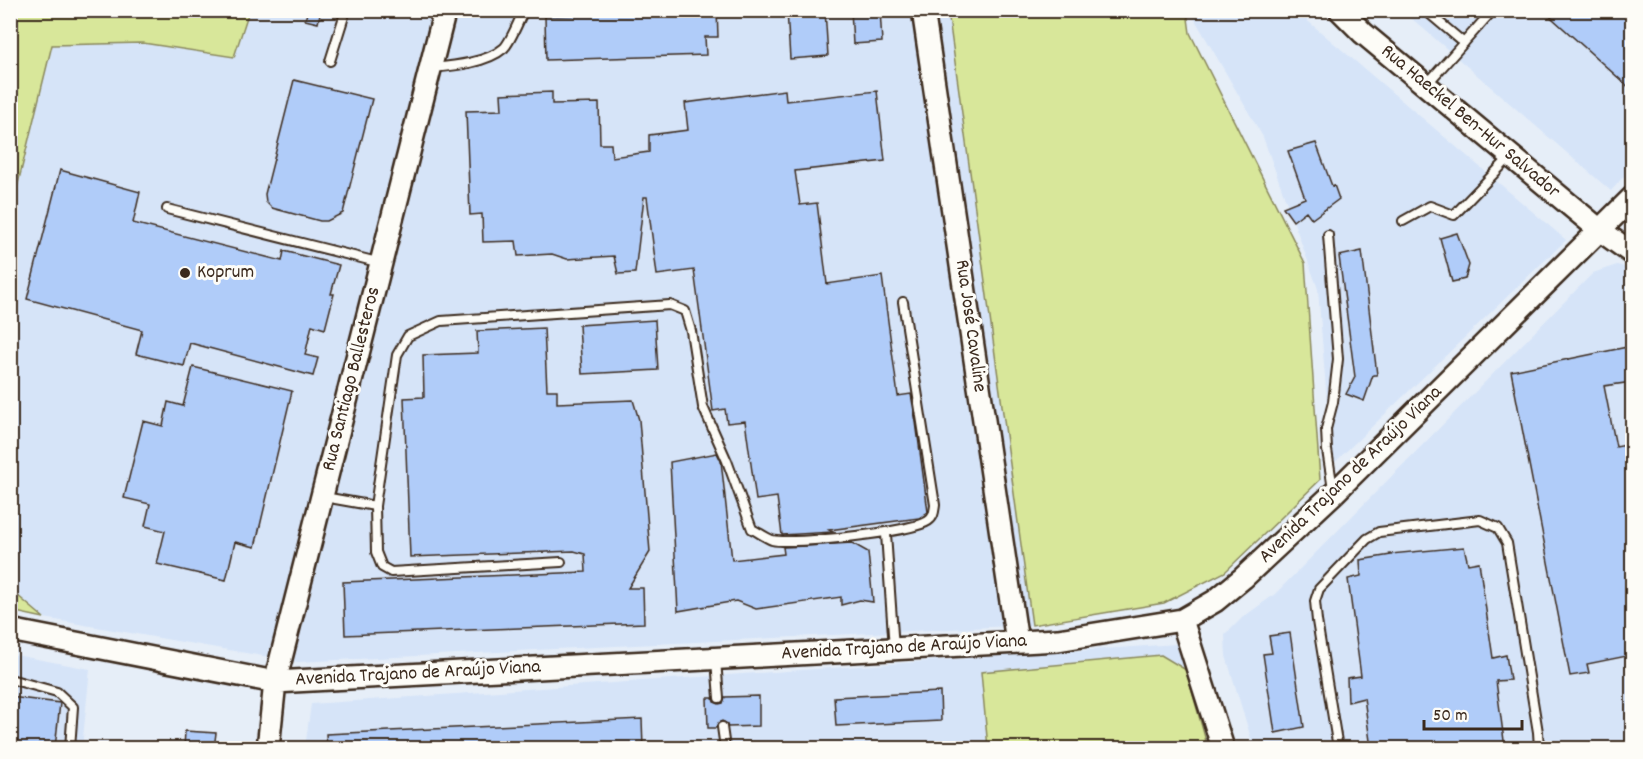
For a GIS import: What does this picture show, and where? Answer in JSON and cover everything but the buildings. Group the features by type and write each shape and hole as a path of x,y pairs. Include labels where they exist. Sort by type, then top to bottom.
{"street":[{"name":"Rua Santiago Ballesteros","path":"268,748 275,682 445,10"},
{"name":"Rua José Cavaline","path":"923,10 1017,642"},
{"name":"Rua Haeckel Ben-Hur Salvador","path":"1340,10 1363,33 1601,231"},
{"name":"Avenida Trajano de Araújo Viana","path":"11,631 275,682 1058,640 1182,620 1215,601 1244,578 1334,493 1632,198"},
{"path":"1601,231 1632,253"},
{"path":"1182,620 1223,748"}],"lane":[{"path":"330,61 346,10"},
{"path":"430,68 476,61 504,47 524,10"},
{"path":"1425,10 1464,43"},
{"path":"1426,85 1493,10"},
{"path":"1403,221 1430,206 1454,215 1511,156"},
{"path":"167,209 381,262"},
{"path":"1328,236 1338,359 1333,402 1326,429 1334,493"},
{"path":"561,562 391,572 382,567 376,552 375,506 397,355 408,336 441,321 670,305 685,311 691,331 703,407 727,461 752,529 772,540 886,534 926,523 934,515 935,505 903,302"},
{"path":"322,496 375,506"},
{"path":"1338,748 1317,621 1315,601 1319,589 1367,538 1378,532 1480,520 1498,528 1507,543 1539,748"},
{"path":"886,534 894,649"},
{"path":"716,658 719,698"},
{"path":"10,679 57,692 73,707 70,748"},
{"path":"722,728 725,748"}],"shaded area":[{"path":"249,10 948,11 1032,625 298,662 44,618 11,590 11,212 52,45 143,43 234,57"},
{"path":"1193,11 1296,11 1566,240 1332,465 1318,289 1263,137 1194,18"},
{"path":"1403,11 1632,11 1632,167 1611,191"},
{"path":"1617,265 1632,269 1632,748 1254,748 1226,656 1225,635 1242,618 1275,594 1593,273"},
{"path":"1191,643 1220,748 305,748 311,704"},
{"path":"10,654 90,669 82,748 11,748"}],"green space":[{"path":"11,10 249,11 234,57 143,43 52,45 11,212"},
{"path":"948,11 1187,11 1190,33 1305,263 1320,480 1225,572 1164,603 1032,625"},
{"path":"11,590 44,618 11,611"},
{"path":"1161,655 1186,670 1208,748 988,748 981,672"}],"place":[{"name":"Koprum","path":"185,273"}]}
